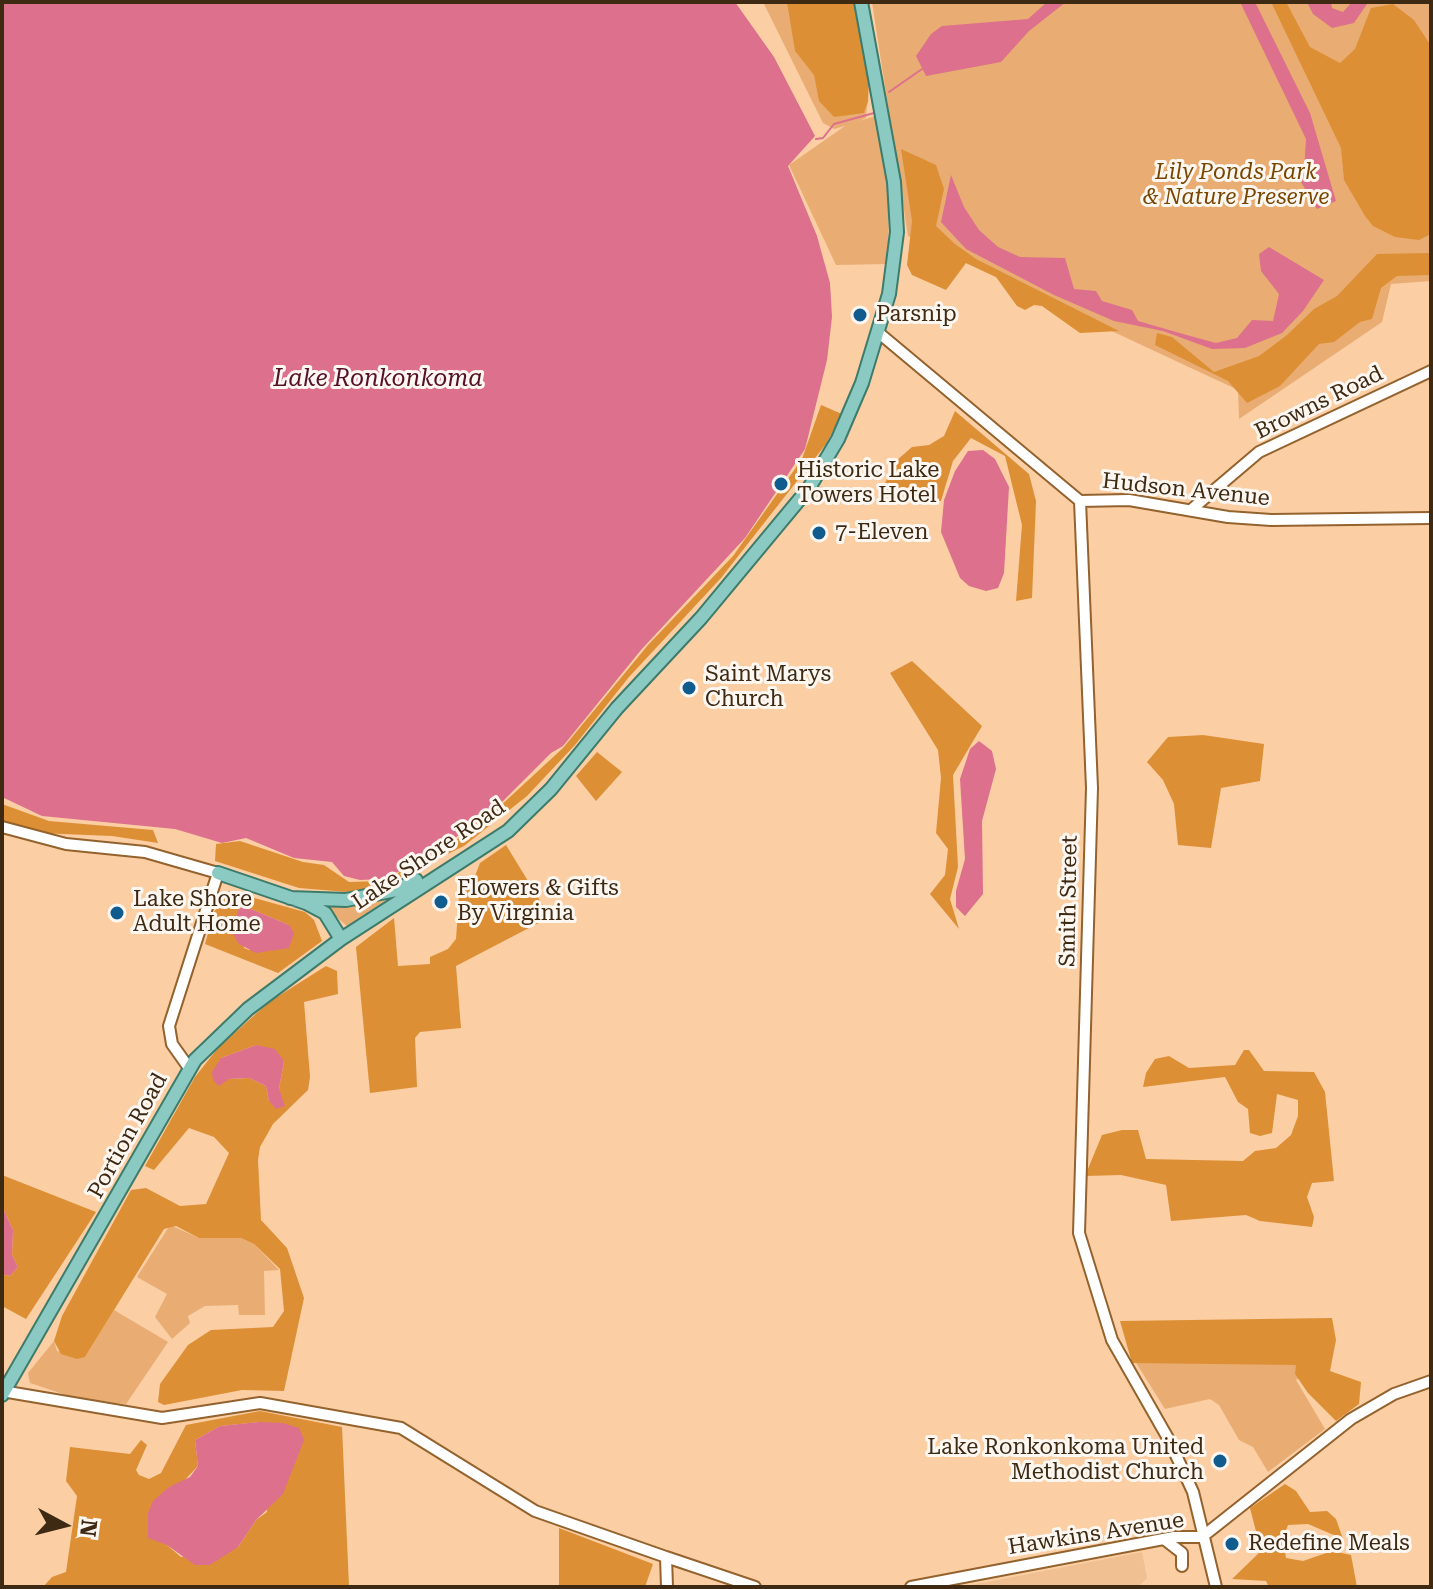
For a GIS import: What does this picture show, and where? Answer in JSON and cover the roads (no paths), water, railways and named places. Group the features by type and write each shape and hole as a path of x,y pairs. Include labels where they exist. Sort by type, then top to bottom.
{"main road":[{"name":"Lake Shore Road","path":"218,873 325,913 341,939 455,862 508,831 551,789 617,708 701,618 809,488 851,412 879,333 889,294 897,221 894,182 861,2"},
{"path":"290,898 333,900 373,896 396,890 455,862"},
{"name":"Portion Road","path":"3,1393 189,1068 248,1009 341,939"}],"street":[{"path":"879,333 1080,501"},
{"name":"Browns Road","path":"1192,509 1259,452 1431,371"},
{"name":"Hudson Avenue","path":"1080,501 1129,500 1228,517 1271,520 1431,518"},
{"name":"Smith Street","path":"1080,501 1092,788 1079,1233 1112,1340 1169,1440 1193,1492 1216,1587"},
{"name":"Lake Shore Road","path":"2,827 66,844 145,852 218,873"},
{"path":"189,1068 172,1044 169,1026 218,873"},
{"name":"Hawkins Avenue","path":"911,1587 1164,1539 1202,1537 1351,1419 1394,1394 1431,1381"},
{"path":"3,1393 162,1418 260,1403 401,1428 535,1511 755,1587"},
{"path":"1164,1539 1182,1553 1182,1566"},
{"path":"666,1557 667,1587"}],"water":[{"name":"Lake Ronkonkoma","path":"2,2 735,2 774,57 815,136 788,166 817,236 830,283 832,317 827,360 805,449 745,538 641,650 563,746 551,753 489,815 413,866 380,879 360,880 344,876 332,862 294,858 246,838 222,843 175,829 42,816 2,797"},
{"path":"1047,2 1066,2 1029,31 1001,62 926,76 916,56 931,34 942,26 1028,19"},
{"path":"1240,2 1255,2 1310,113 1336,201 1317,209 1298,177 1304,169 1306,139"},
{"path":"1307,2 1331,2 1332,8 1343,12 1352,2 1367,4 1354,23 1332,28 1313,14"},
{"path":"951,175 964,207 979,230 998,247 1020,257 1065,258 1074,289 1096,291 1102,301 1132,310 1138,321 1183,334 1216,343 1237,338 1252,320 1273,321 1279,294 1261,271 1259,254 1269,247 1324,280 1303,311 1282,333 1245,348 1212,349 1163,331 1114,321 1054,295 966,249 941,222"},
{"path":"983,450 995,459 1009,487 1004,573 998,588 986,591 969,586 960,578 941,532 944,500 955,471 968,451"},
{"path":"979,741 992,751 996,769 982,821 983,894 965,916 956,907 956,891 965,859 960,779 970,749"},
{"path":"244,906 289,925 294,933 289,948 256,953 239,944 231,931 239,908"},
{"path":"256,1045 275,1049 284,1061 279,1089 285,1106 276,1109 269,1101 266,1086 249,1078 229,1079 219,1086 213,1080 212,1072 221,1058"},
{"path":"2,1206 13,1230 12,1255 18,1267 10,1276 2,1274"},
{"path":"283,1423 299,1428 304,1440 283,1494 256,1520 238,1547 210,1565 195,1565 167,1545 148,1538 148,1513 153,1501 169,1487 190,1477 198,1466 195,1440 220,1426"}],"waterway":[{"path":"889,92 922,69"},
{"path":"816,139 823,138 834,124 874,113"}],"place":[{"name":"Parsnip","path":"860,315"},
{"name":"Historic Lake Towers Hotel","path":"781,484"},
{"name":"7-Eleven","path":"819,533"},
{"name":"Saint Marys Church","path":"689,688"},
{"name":"Flowers & Gifts By Virginia","path":"441,902"},
{"name":"Lake Shore Adult Home","path":"117,913"},
{"name":"Lake Ronkonkoma United Methodist Church","path":"1220,1461"},
{"name":"Redefine Meals","path":"1232,1544"}],"park label":[{"name":"Lily Ponds Park & Nature Preserve","path":"1236,186"}]}
